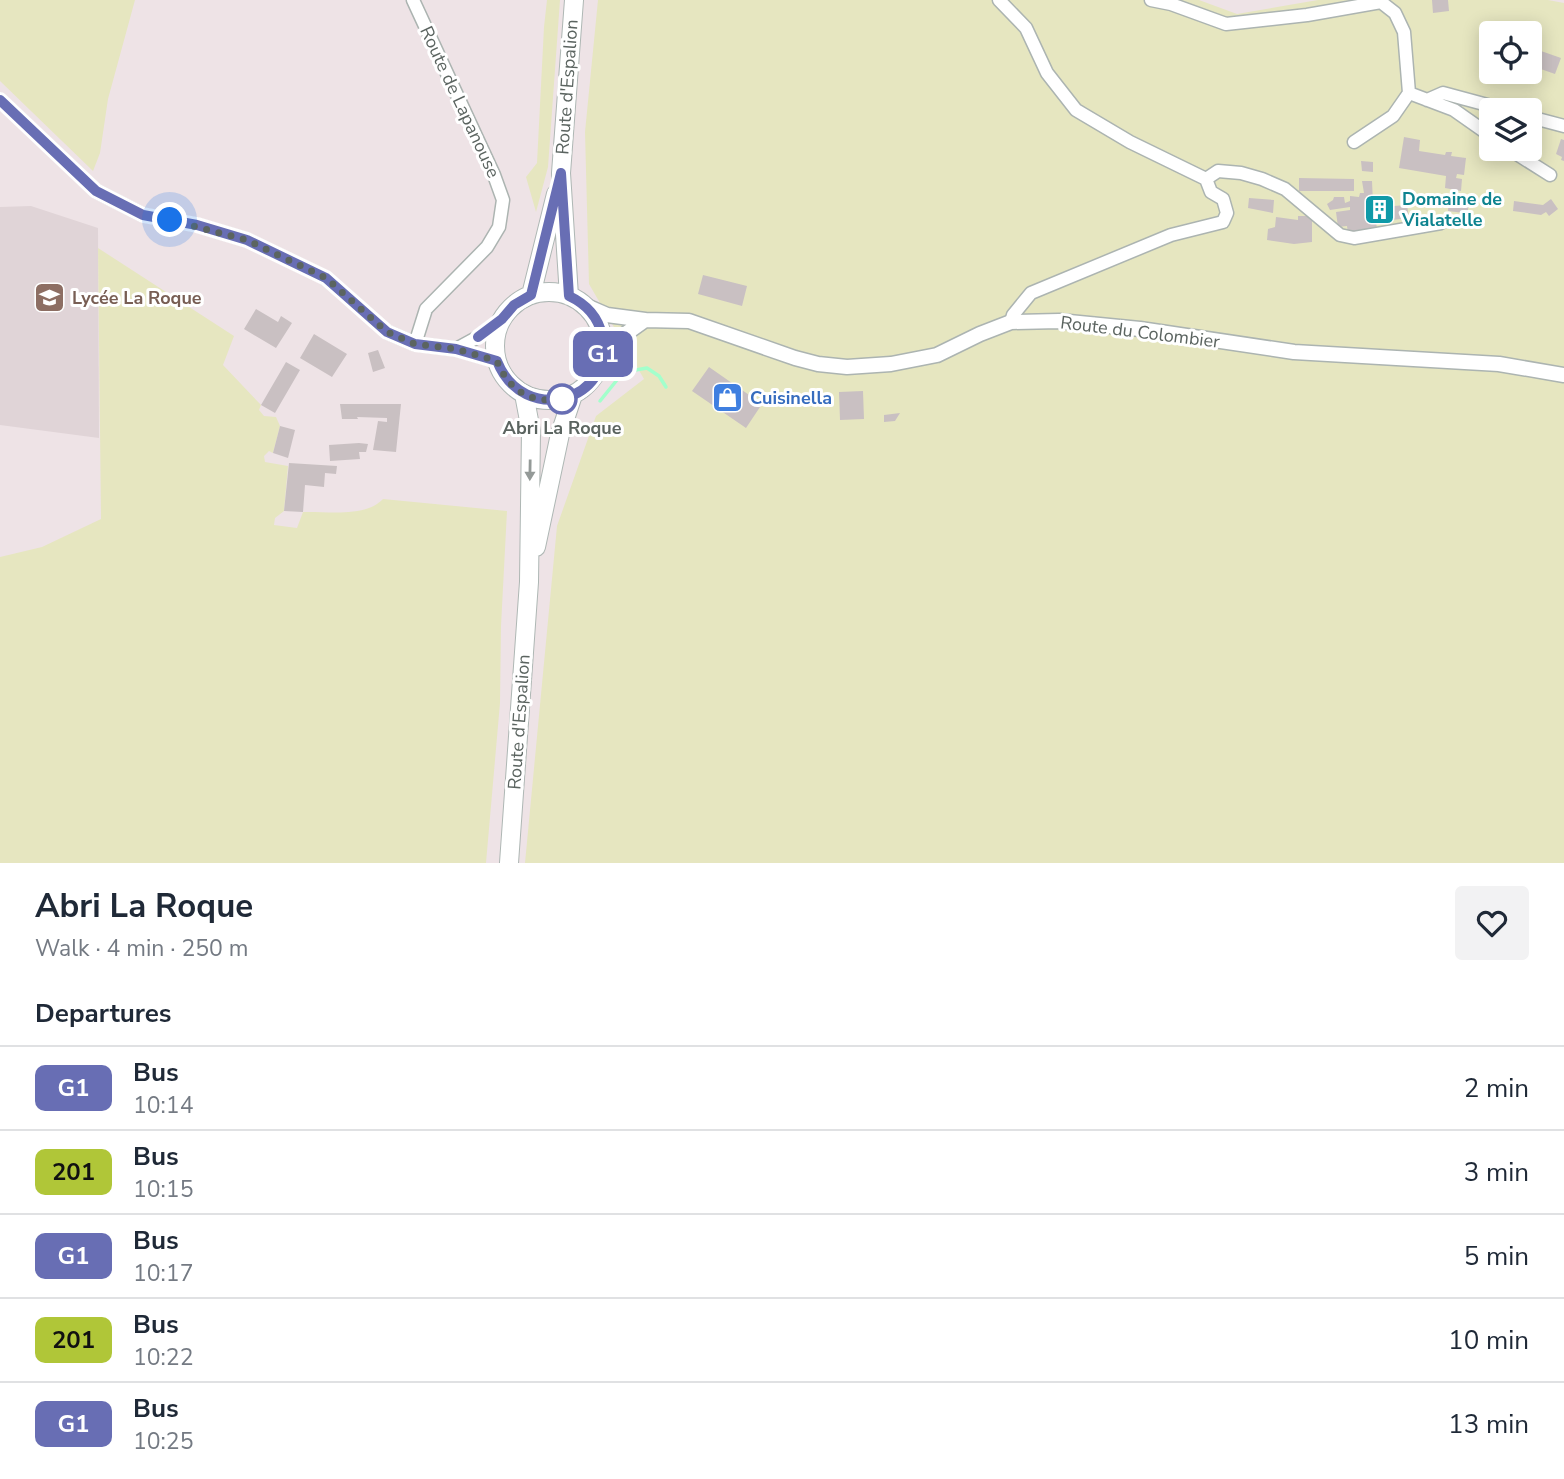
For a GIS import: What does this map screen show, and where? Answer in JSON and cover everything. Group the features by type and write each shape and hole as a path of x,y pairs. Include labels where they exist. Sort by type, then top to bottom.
{"main road":[{"name":"Route d'Espalion","path":"531,295 561,173 574,0"},
{"name":"Route d'Espalion","path":"561,173 576,300"},
{"path":"550,292 576,300 597,320 603,340 603,350 594,377 573,395 554,400 543,400 524,394 507,381 497,361 495,340 502,319 514,305 531,295 550,292"},
{"name":"Route d'Espalion","path":"509,863 529,582 531,431 524,394"},
{"name":"Route d'Espalion","path":"529,582 561,434 573,395"}],"street":[{"name":"Route de Lapanouse","path":"413,0 503,200 499,227 487,247 426,309 415,344"},
{"path":"999,0 1026,28 1047,73 1076,110 1130,142 1206,179 1211,192 1223,199 1227,213 1223,222 1171,235 1031,293 1013,315 1012,322"},
{"path":"1151,0 1171,4 1226,24 1307,15 1381,2 1395,13 1404,32 1409,93 1393,116 1354,142"},
{"path":"1409,93 1454,110 1479,128"},
{"path":"1427,100 1443,93 1479,103"},
{"path":"0,100 96,191 143,215 197,225 247,240 326,278 387,332 415,344 456,349 497,361"},
{"path":"1542,120 1564,126"},
{"path":"1528,161 1550,175"},
{"path":"1206,179 1218,171 1241,173 1262,179 1285,189 1340,235 1354,238 1441,223"},
{"name":"Route du Colombier","path":"576,300 607,316 689,321 795,358 847,367 891,364 937,355 1012,322 1059,321 1140,329 1294,352 1499,364 1564,375"},
{"path":"456,349 502,319"},
{"path":"603,350 645,320"}],"shaded area":[{"name":"Lycée La Roque","path":"31,206 98,228 99,438 0,425 0,207"}],"green space":[{"path":"0,0 135,0 108,99 100,153 93,171 0,81"},
{"path":"547,0 560,0 548,167 536,212 526,177 537,163"},
{"path":"598,0 1199,0 1237,14 1318,0 1548,0 1564,3 1564,863 525,863 557,526 596,416 644,379 589,284 585,132"},
{"path":"98,248 234,336 223,365 261,405 259,410 264,416 276,417 280,426 273,453 269,451 264,456 265,462 288,466 284,511 275,518 274,525 297,528 303,512 356,511 375,505 383,499 507,511 500,703 486,863 0,863 0,557 42,547 101,519"}],"building":[{"path":"1432,0 1448,0 1449,11 1433,13"},
{"path":"1542,51 1561,58 1555,74 1542,69"},
{"path":"1404,137 1420,140 1419,151 1445,155 1446,152 1452,152 1451,156 1466,158 1464,175 1457,174 1456,178 1462,179 1461,191 1445,188 1446,176 1399,168"},
{"path":"1561,139 1564,140 1564,161 1556,154"},
{"path":"1361,161 1373,162 1373,172 1362,171"},
{"path":"1299,178 1354,179 1354,191 1299,191"},
{"name":"Domaine de Vialatelle","path":"1362,181 1372,181 1373,203 1380,203 1381,207 1407,205 1409,218 1376,222 1377,229 1348,234 1347,226 1338,227 1336,212 1350,210 1350,207 1330,210 1327,204 1334,197 1344,197 1345,203 1350,201 1350,196 1359,197 1360,193 1364,193"},
{"path":"1249,198 1274,200 1273,213 1248,208"},
{"path":"1449,198 1469,200 1468,210 1464,210 1464,213 1448,211"},
{"path":"1551,199 1558,209 1549,216 1546,212 1541,215 1513,211 1514,201 1543,205"},
{"path":"1298,216 1312,216 1312,242 1294,244 1267,240 1268,229 1275,227 1276,217 1298,220"},
{"path":"703,275 747,286 742,306 698,294"},
{"path":"256,309 278,322 281,316 292,323 276,348 244,329"},
{"path":"314,334 347,354 332,377 300,358"},
{"path":"378,350 385,368 373,372 368,353"},
{"path":"286,362 300,370 275,413 261,405"},
{"name":"Cuisinella","path":"709,367 762,404 746,428 692,391"},
{"path":"863,391 864,419 840,420 839,392"},
{"path":"340,404 401,404 396,452 373,450 378,421 387,422 387,418 342,419"},
{"path":"900,413 895,421 884,422 884,415"},
{"path":"280,426 295,430 288,458 273,453"},
{"path":"368,444 366,452 359,452 360,459 330,461 329,445"},
{"path":"289,463 337,466 336,474 325,473 324,487 305,485 303,512 284,511"}],"waterway":[{"path":"630,371 647,368 659,376 666,387"},
{"path":"600,401 621,375"}],"bus line":[{"name":"G1","path":"0,100 96,191 143,215 197,225 247,240 326,278 387,332 415,344 456,349 497,361 501,372 514,388 543,400 564,399 589,384 599,368 603,350 597,320 584,305 569,296 565,270 561,173 531,295 514,305 502,319 478,337"}],"place":[{"name":"Domaine de Vialatelle","path":"1379,209"},
{"name":"Lycée La Roque","path":"49,298"},
{"name":"Cuisinella","path":"727,398"},
{"name":"Abri La Roque","path":"562,399"}],"route":[{"path":"170,220 247,240 326,278 387,332 415,344 456,349 497,361 507,381 524,394 543,400 562,399"}]}
